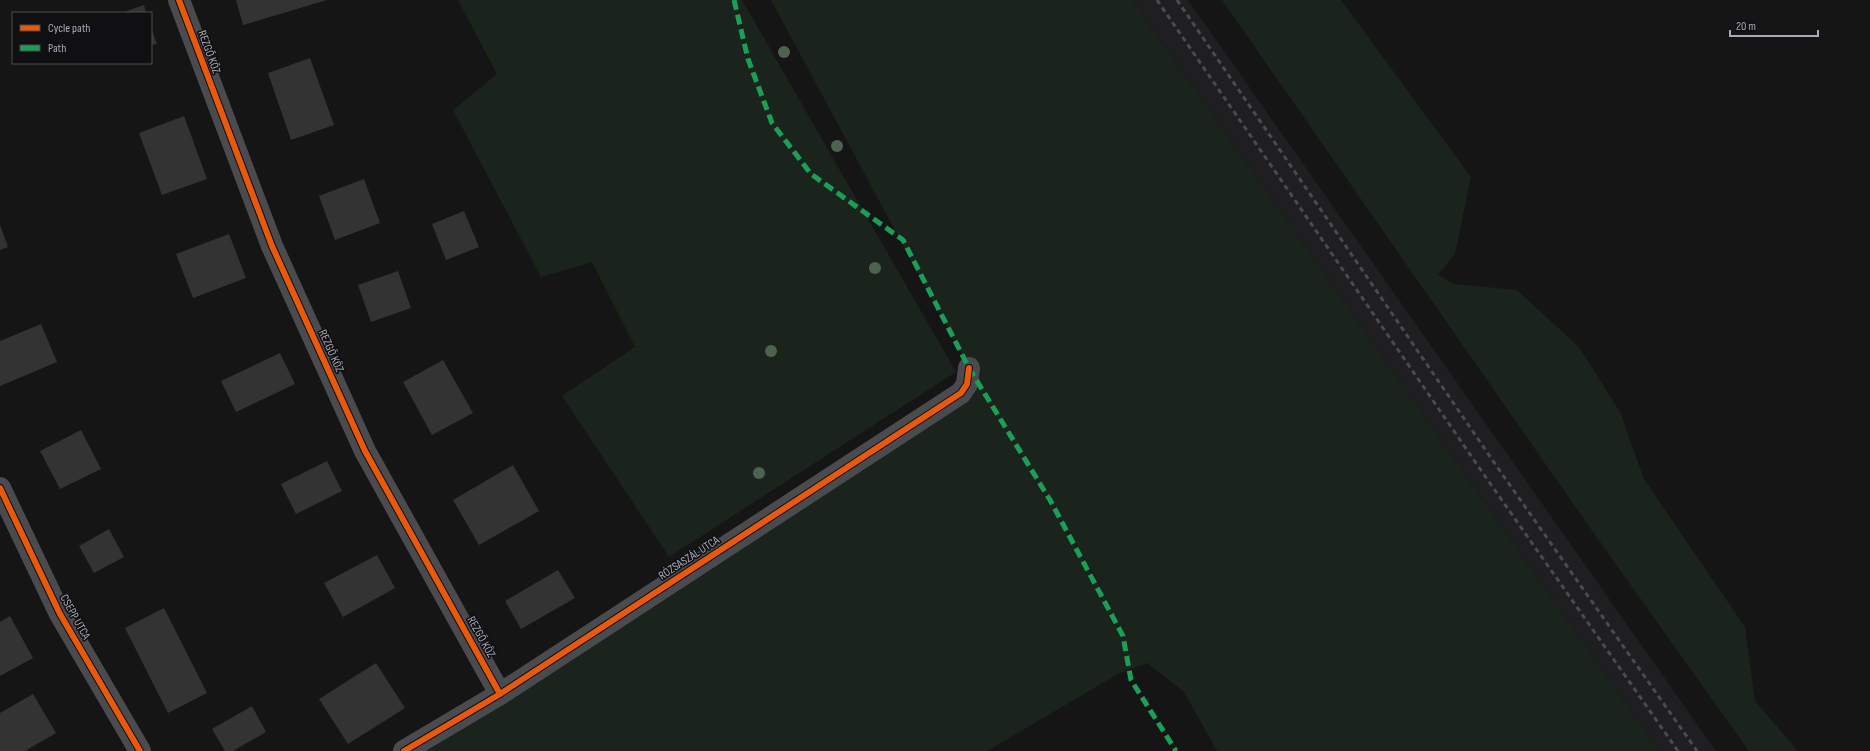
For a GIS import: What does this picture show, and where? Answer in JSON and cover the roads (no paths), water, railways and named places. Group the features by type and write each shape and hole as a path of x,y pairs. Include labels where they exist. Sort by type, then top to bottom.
{"street":[{"name":"REZGŐ KÖZ","path":"178,0 272,246 365,451 500,694"},
{"name":"RÓZSASZÁL UTCA","path":"404,751 500,694 961,393 967,384 969,368"},
{"name":"CSEPP UTCA","path":"0,488 60,614 140,751"}],"railway":[{"path":"1157,0 1487,479 1678,751"},
{"path":"1177,0 1500,471 1697,751"}]}
